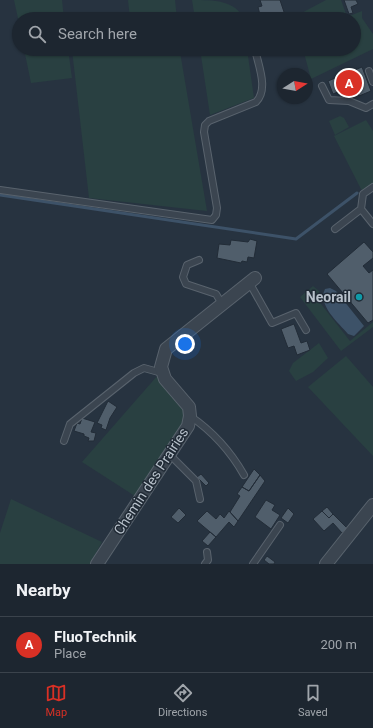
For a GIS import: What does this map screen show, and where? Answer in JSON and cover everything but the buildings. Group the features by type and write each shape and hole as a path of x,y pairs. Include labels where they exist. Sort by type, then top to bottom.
{"street":[{"path":"164,373 161,367 166,349 252,280"},
{"name":"Chemin des Prairies","path":"98,564 188,426 190,416 189,407 165,379 164,373"},
{"path":"326,564 373,505"}],"lane":[{"path":"0,190 212,220 216,215 217,208 204,132 205,124 252,104 261,97 263,90 256,56"},
{"path":"369,71 373,82"},
{"path":"322,86 329,100 349,101 366,108 373,104"},
{"path":"335,229 361,210 363,194 373,187"},
{"path":"361,210 373,224"},
{"path":"199,260 187,265 183,277 186,284 216,294 222,304"},
{"path":"252,280 272,323 296,313 306,330"},
{"path":"64,441 70,424 134,373 144,368 154,369 164,373"},
{"path":"190,416 202,424 235,457 244,475"},
{"path":"170,455 196,481 200,499"},
{"path":"253,564 280,525"},
{"path":"205,564 208,560 209,554 207,552"}],"green space":[{"path":"14,0 62,0 63,12 17,12"},
{"path":"128,0 175,0 176,12 129,12"},
{"path":"192,0 223,2 235,8 239,12 194,12"},
{"path":"326,0 341,0 345,12 303,12"},
{"path":"362,11 362,18 373,34 373,49 361,55 361,12 360,12"},
{"path":"25,56 69,56 72,78 31,83"},
{"path":"73,56 181,56 207,211 89,198"},
{"path":"201,56 248,56 254,98 210,115"},
{"path":"305,56 359,56 313,78 313,68 308,68"},
{"path":"340,116 344,118 349,127 335,135 329,121"},
{"path":"366,120 373,131 373,185 363,193 334,136"},
{"path":"313,286 319,291 321,304 350,341 373,322 373,327 341,351 300,297"},
{"path":"319,343 328,358 313,372 296,381 289,371 293,363"},
{"path":"346,356 373,387 373,456 308,387"},
{"path":"158,375 184,404 187,418 138,498 82,462"},
{"path":"11,499 102,542 90,564 0,564 0,533"}],"water":[{"path":"330,288 336,291 364,326 354,336 348,334 326,307 323,295 325,289"}],"waterway":[{"path":"0,195 296,239 357,193"}],"place":[{"name":"FluoTechnik","path":"349,83"},
{"name":"Neorail","path":"359,297"}]}
